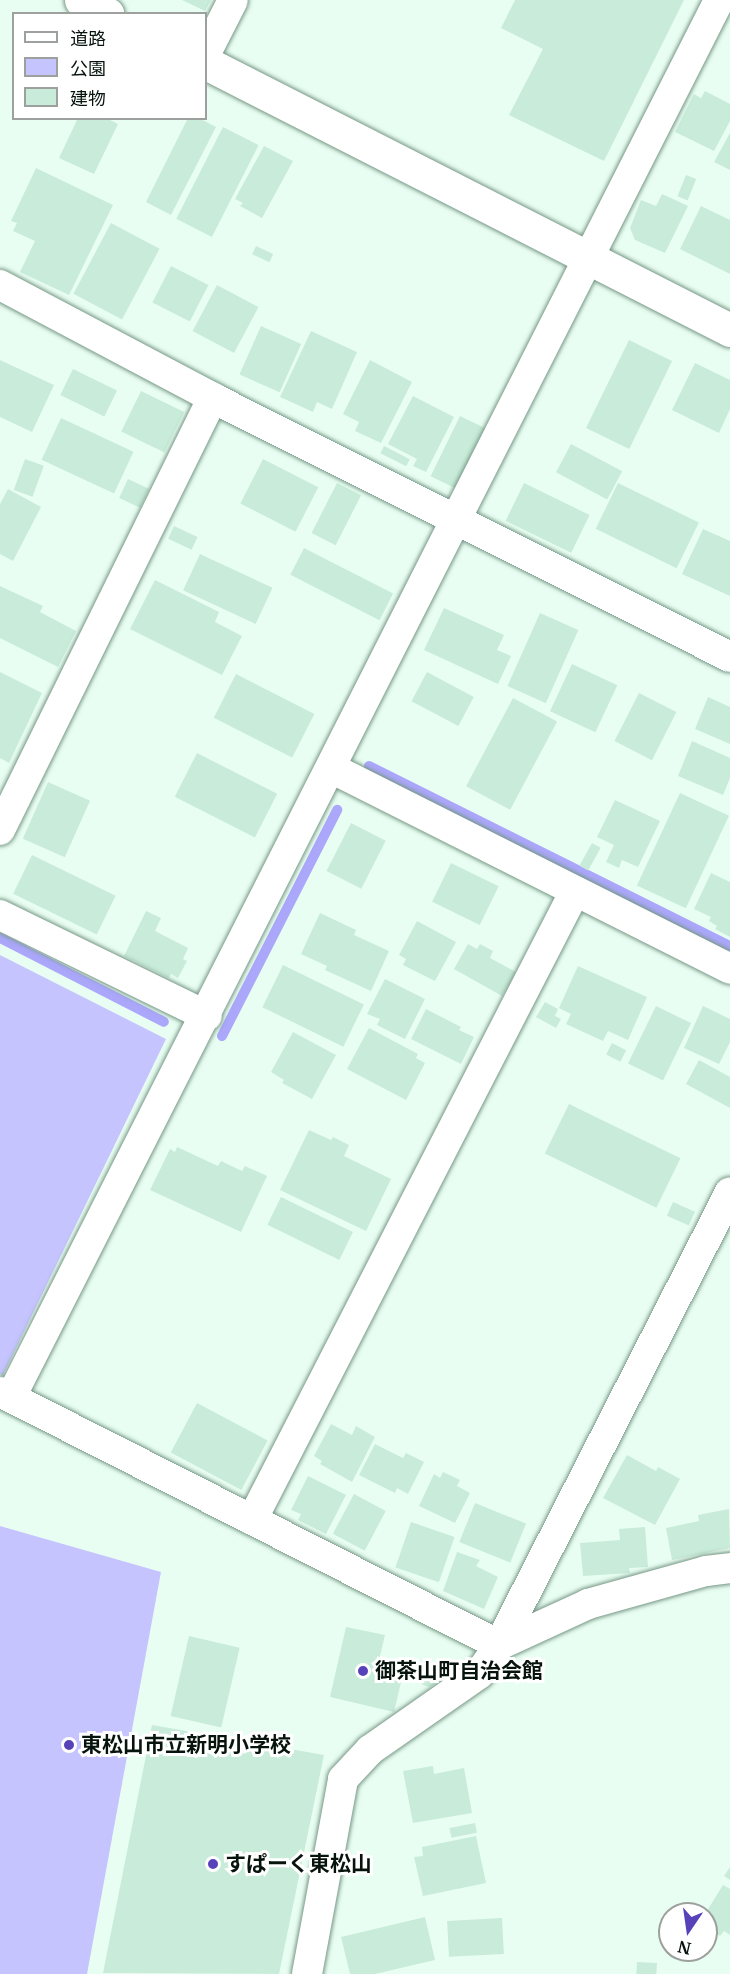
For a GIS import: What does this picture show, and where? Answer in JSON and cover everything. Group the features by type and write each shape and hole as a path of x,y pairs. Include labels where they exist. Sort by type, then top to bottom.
{"street":[{"path":"81,0 103,12"},
{"path":"207,51 233,0"},
{"path":"500,1646 6,1395 207,1016 589,259 719,19"},
{"path":"207,64 730,330"},
{"path":"0,285 213,398 730,657"},
{"path":"0,830 213,398"},
{"path":"332,768 730,969"},
{"path":"252,1520 575,891"},
{"path":"0,915 207,1016"},
{"path":"307,1974 343,1779 370,1749 479,1674 500,1646 730,1192"},
{"path":"500,1646 588,1604 706,1571 730,1568"}],"green space":[{"path":"0,955 166,1039 3,1375 0,1374"},
{"name":"東松山市立新明小学校","path":"0,1526 161,1572 87,1974 0,1974"}],"building":[{"path":"182,0 211,0 205,11"},
{"path":"515,0 684,0 604,161 509,115 543,49 501,28"},
{"path":"705,91 730,104 730,121 714,151 675,132 694,94 701,98"},
{"path":"77,120 110,120 118,124 94,174 59,158"},
{"path":"187,120 203,120 216,127 171,215 146,202"},
{"path":"223,127 259,145 212,237 176,219"},
{"path":"730,133 730,170 714,162"},
{"path":"264,146 293,161 262,218 240,206 243,203 235,199"},
{"path":"36,168 113,205 69,295 20,272 35,241 13,231 17,223 11,221"},
{"path":"686,175 696,179 688,200 677,196"},
{"path":"662,194 688,206 665,253 635,240 630,228 641,200 656,206"},
{"path":"701,206 730,220 730,274 680,249"},
{"path":"111,223 160,249 122,319 73,294"},
{"path":"256,246 273,254 269,262 252,254"},
{"path":"171,266 208,285 190,322 152,303"},
{"path":"217,285 258,307 234,353 193,331"},
{"path":"261,326 301,344 280,392 239,374"},
{"path":"311,331 357,352 332,409 317,402 313,412 280,397"},
{"path":"629,340 672,361 629,449 586,428"},
{"path":"0,360 54,385 32,432 0,417"},
{"path":"370,360 412,382 381,443 355,431 359,422 343,414"},
{"path":"695,363 730,380 730,409 719,433 672,410"},
{"path":"73,369 117,390 104,417 60,395"},
{"path":"141,391 184,412 164,452 121,431"},
{"path":"413,396 454,417 426,472 413,466 417,459 388,444"},
{"path":"460,416 485,428 456,488 431,476"},
{"path":"61,418 134,452 114,493 42,460"},
{"path":"571,444 622,471 607,499 556,472"},
{"path":"384,446 410,459 406,466 380,453"},
{"path":"25,459 44,466 33,497 14,490"},
{"path":"263,459 318,487 296,532 240,504"},
{"path":"128,479 149,489 140,508 119,498"},
{"path":"337,483 361,495 336,545 312,533"},
{"path":"524,483 590,515 571,553 506,521"},
{"path":"618,483 699,522 677,568 596,529"},
{"path":"8,489 41,507 13,561 0,554 0,504"},
{"path":"174,526 198,537 192,550 168,539"},
{"path":"703,529 730,541 730,596 682,574"},
{"path":"304,548 393,593 379,620 290,575"},
{"path":"200,554 273,588 256,624 183,590"},
{"path":"155,580 219,612 215,622 242,636 222,675 130,629"},
{"path":"0,586 43,606 40,612 76,631 58,667 0,638"},
{"path":"444,608 504,635 497,650 511,656 498,684 424,650"},
{"path":"540,613 578,630 546,703 507,686"},
{"path":"572,664 617,685 595,732 550,711"},
{"path":"0,672 42,693 9,763 0,758"},
{"path":"427,672 474,697 458,726 412,701"},
{"path":"236,674 314,714 292,758 214,718"},
{"path":"639,693 676,712 652,760 614,741"},
{"path":"708,697 730,707 730,744 695,729"},
{"path":"513,698 557,721 510,810 466,786"},
{"path":"692,741 730,758 730,778 723,795 678,776"},
{"path":"197,753 277,794 255,838 175,797"},
{"path":"48,782 90,801 65,857 23,839"},
{"path":"680,793 729,816 686,908 637,885"},
{"path":"615,800 660,821 638,867 622,860 619,868 606,862 614,845 597,837"},
{"path":"351,823 386,841 361,889 326,871"},
{"path":"592,843 601,848 588,871 579,866"},
{"path":"32,855 116,896 97,934 13,894"},
{"path":"451,863 499,886 480,925 432,902"},
{"path":"711,873 730,882 730,937 715,929 717,926 709,921 711,917 694,909"},
{"path":"146,911 161,918 155,931 188,948 183,959 187,961 178,978 171,974 169,978 124,956"},
{"path":"320,913 356,930 354,935 389,951 371,991 325,970 327,966 301,954"},
{"path":"417,921 456,942 435,981 403,965 406,959 399,955"},
{"path":"468,944 477,949 480,944 493,951 490,958 516,972 502,996 454,969"},
{"path":"283,965 364,1004 343,1047 262,1007"},
{"path":"578,966 647,997 628,1040 608,1031 603,1041 566,1024 571,1014 559,1008"},
{"path":"385,979 425,999 405,1039 377,1025 380,1019 367,1014"},
{"path":"545,1002 558,1009 555,1016 561,1019 556,1028 536,1017"},
{"path":"656,1006 691,1023 663,1081 628,1064"},
{"path":"703,1006 730,1019 730,1042 719,1064 684,1048"},
{"path":"426,1009 461,1027 459,1030 474,1037 461,1064 411,1039"},
{"path":"369,1028 418,1054 416,1058 425,1063 406,1100 347,1069"},
{"path":"293,1032 336,1055 312,1099 282,1083 284,1080 271,1072"},
{"path":"612,1043 626,1050 620,1062 606,1055"},
{"path":"699,1060 730,1077 730,1108 686,1084"},
{"path":"569,1104 680,1158 656,1208 545,1153"},
{"path":"309,1130 331,1140 333,1137 349,1145 344,1156 391,1179 366,1231 280,1190"},
{"path":"177,1147 218,1166 221,1161 242,1171 245,1166 267,1176 241,1232 150,1190 170,1149 175,1152"},
{"path":"281,1197 353,1232 339,1260 267,1225"},
{"path":"673,1202 695,1212 689,1225 667,1216"},
{"path":"197,1403 268,1441 241,1490 171,1452"},
{"path":"331,1424 352,1435 356,1426 375,1437 352,1482 320,1464 322,1461 314,1456"},
{"path":"375,1444 403,1458 406,1453 424,1462 408,1494 397,1488 395,1493 359,1475"},
{"path":"627,1455 656,1471 658,1467 680,1479 655,1525 603,1498"},
{"path":"443,1472 460,1480 457,1486 470,1493 455,1523 419,1506 434,1474 440,1478"},
{"path":"308,1476 346,1495 326,1534 298,1520 301,1514 291,1510"},
{"path":"354,1494 386,1511 365,1551 333,1534"},
{"path":"475,1503 526,1524 510,1563 459,1542"},
{"path":"729,1509 730,1548 672,1560 666,1528 699,1521 698,1515"},
{"path":"411,1522 454,1537 439,1582 395,1567"},
{"path":"645,1527 648,1567 629,1568 630,1573 583,1576 580,1543 620,1540 619,1529"},
{"path":"457,1552 480,1560 476,1566 498,1577 484,1609 443,1591"},
{"name":"御茶山町自治会館","path":"346,1627 385,1635 377,1668 403,1674 394,1712 330,1697"},
{"path":"189,1636 240,1648 221,1728 171,1716"},
{"path":"432,1666 442,1679 430,1687 423,1685 419,1677"},
{"name":"すぱーく東松山","path":"152,1725 324,1755 279,1974 103,1973"},
{"path":"433,1766 434,1774 464,1768 472,1813 413,1823 403,1771"},
{"path":"475,1823 477,1833 451,1838 449,1828"},
{"path":"476,1836 486,1883 423,1896 414,1857 423,1856 422,1847"},
{"path":"730,1867 730,1880 724,1876"},
{"path":"723,1885 730,1889 730,1935 724,1931 720,1936 718,1935 718,1902 712,1902"},
{"path":"425,1917 435,1960 375,1974 350,1974 341,1937"},
{"path":"502,1918 504,1954 449,1957 447,1921"},
{"path":"637,1962 657,1963 656,1974 636,1974"}],"waterway":[{"path":"369,766 730,946"},
{"path":"222,1036 337,810"},
{"path":"0,938 164,1022"}],"place":[{"name":"御茶山町自治会館","path":"363,1671"},
{"name":"東松山市立新明小学校","path":"69,1745"},
{"name":"すぱーく東松山","path":"213,1864"}]}
